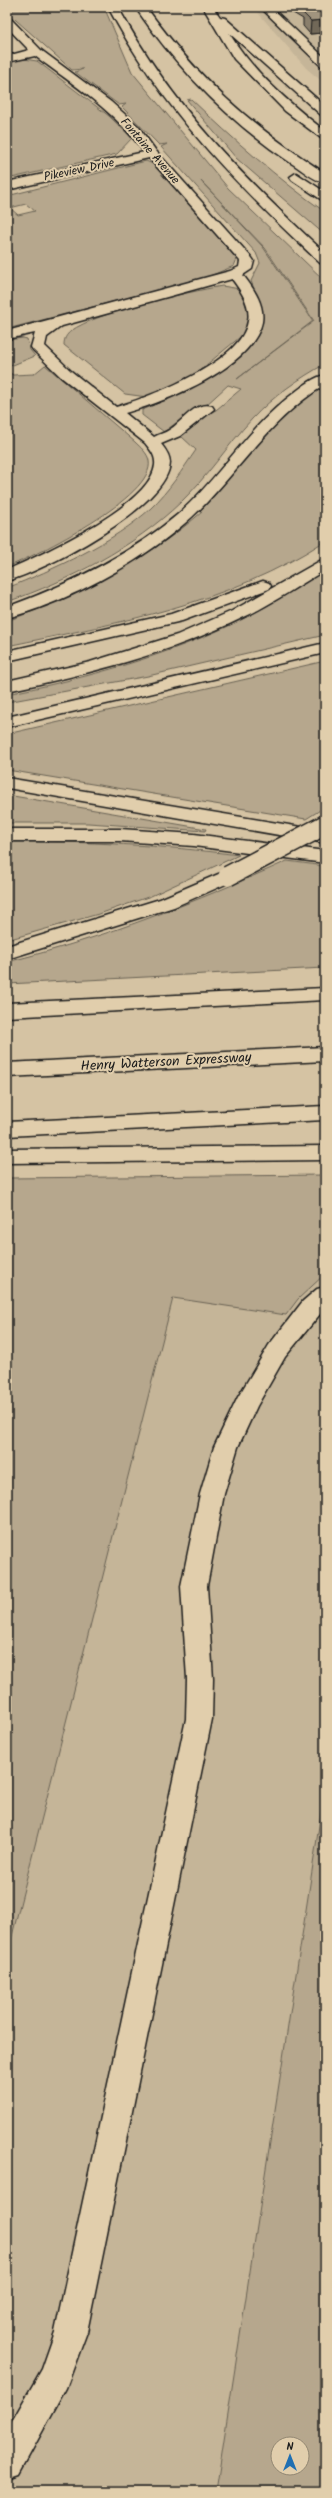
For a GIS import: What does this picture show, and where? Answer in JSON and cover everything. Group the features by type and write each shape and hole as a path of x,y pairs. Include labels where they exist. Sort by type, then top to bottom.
{"main road":[{"path":"112,7 126,35 177,109 219,158 285,224 325,260"},
{"path":"140,7 155,28 192,70 226,105 269,142 325,179"},
{"path":"265,7 325,64"},
{"path":"210,10 325,112"},
{"path":"210,10 231,49 238,57 289,108 325,137"},
{"name":"Fontaine Avenue","path":"7,21 37,52 107,104 134,129 152,154 247,261 244,268 235,274"},
{"path":"7,59 37,52"},
{"path":"269,142 270,157 325,198"},
{"name":"Pikeview Drive","path":"7,186 152,154"},
{"path":"285,224 314,233 325,242"},
{"path":"7,335 57,323 235,274 248,290 255,311 255,322 248,338 202,376 189,384 172,393 114,412"},
{"path":"7,576 86,538 130,509 152,487 162,469 162,454 152,443 66,374 38,347 40,335 57,323"},
{"path":"7,613 49,598 89,579 158,536 202,500 267,421 296,397 325,379"},
{"path":"152,443 176,433 195,415 207,409"},
{"path":"7,656 125,631 183,616 246,594 294,571 325,552"},
{"path":"7,686 68,674 165,645 240,613 325,563"},
{"path":"7,722 325,648"},
{"path":"7,783 325,837"},
{"path":"7,953 167,903 228,876 325,825"},
{"path":"7,835 120,835 194,840 325,857"},
{"path":"7,1010 325,994"},
{"name":"Henry Watterson Expressway","path":"7,1070 325,1054"},
{"path":"7,1129 325,1112"},
{"path":"7,1156 325,1153"},
{"path":"7,2462 55,2378 71,2332 91,2242 199,1719 200,1679 194,1586 212,1494 226,1447 246,1403 277,1351 311,1307 325,1295"}],"shaded area":[{"path":"7,7 104,7 132,72 228,188 325,281 325,364 287,388 260,411 243,429 191,492 162,519 142,534 100,561 77,573 54,584 7,602 7,588 63,564 101,544 136,520 164,495 196,450 181,436 196,418 216,410 241,389 228,385 205,406 197,407 164,432 142,415 142,410 188,388 225,365 253,342 260,332 262,320 260,306 251,281 260,263 256,253 161,147 167,144 159,145 122,107 126,104 119,105 75,72 83,69 72,70 7,12","holes":["200,180 265,248 314,321 237,379 313,321 263,247"]},
{"path":"253,7 325,7 325,84 306,68"},
{"path":"24,59 37,61 109,116 132,138 117,154 7,179 7,61"},
{"path":"191,99 256,158 325,212 325,235 236,158 187,100"},
{"path":"146,161 153,164 237,259 234,266 205,278 7,329 7,196","holes":["26,204 35,211 18,215 10,208"]},
{"path":"222,286 240,289 249,315 245,333 188,380 147,397 125,394 64,345 66,337 71,331 100,317 166,298"},
{"path":"27,339 30,350 35,356 8,367 7,371 7,340"},
{"path":"45,365 135,442 145,453 149,461 146,475 134,491 115,507 66,538 7,567 7,371 13,375 34,374"},
{"path":"325,385 325,541 288,563 250,581 211,596 131,619 7,646 7,621 59,600 109,576 134,562 180,530 202,512 200,511 220,489 267,431 306,397"},
{"path":"325,570 325,635 148,676 7,702 7,694 97,673 156,655 213,633 263,608"},
{"path":"325,661 325,807 306,819 7,770 7,734"},
{"path":"7,795 206,829 205,831 88,823 7,823"},
{"path":"7,842 123,844 239,855 151,896 102,913 7,940"},
{"path":"287,861 325,866 325,968 7,984 7,962 79,942 149,918 218,891"},
{"path":"325,1175 325,1274 298,1299 286,1315 173,1298 7,1956 7,1178"},
{"path":"325,1187 325,2491 7,2491 7,1191"},
{"path":"325,1787 325,2491 216,2491"}],"building":[{"path":"306,7 325,7 325,21 311,21 303,13 313,11"}]}
